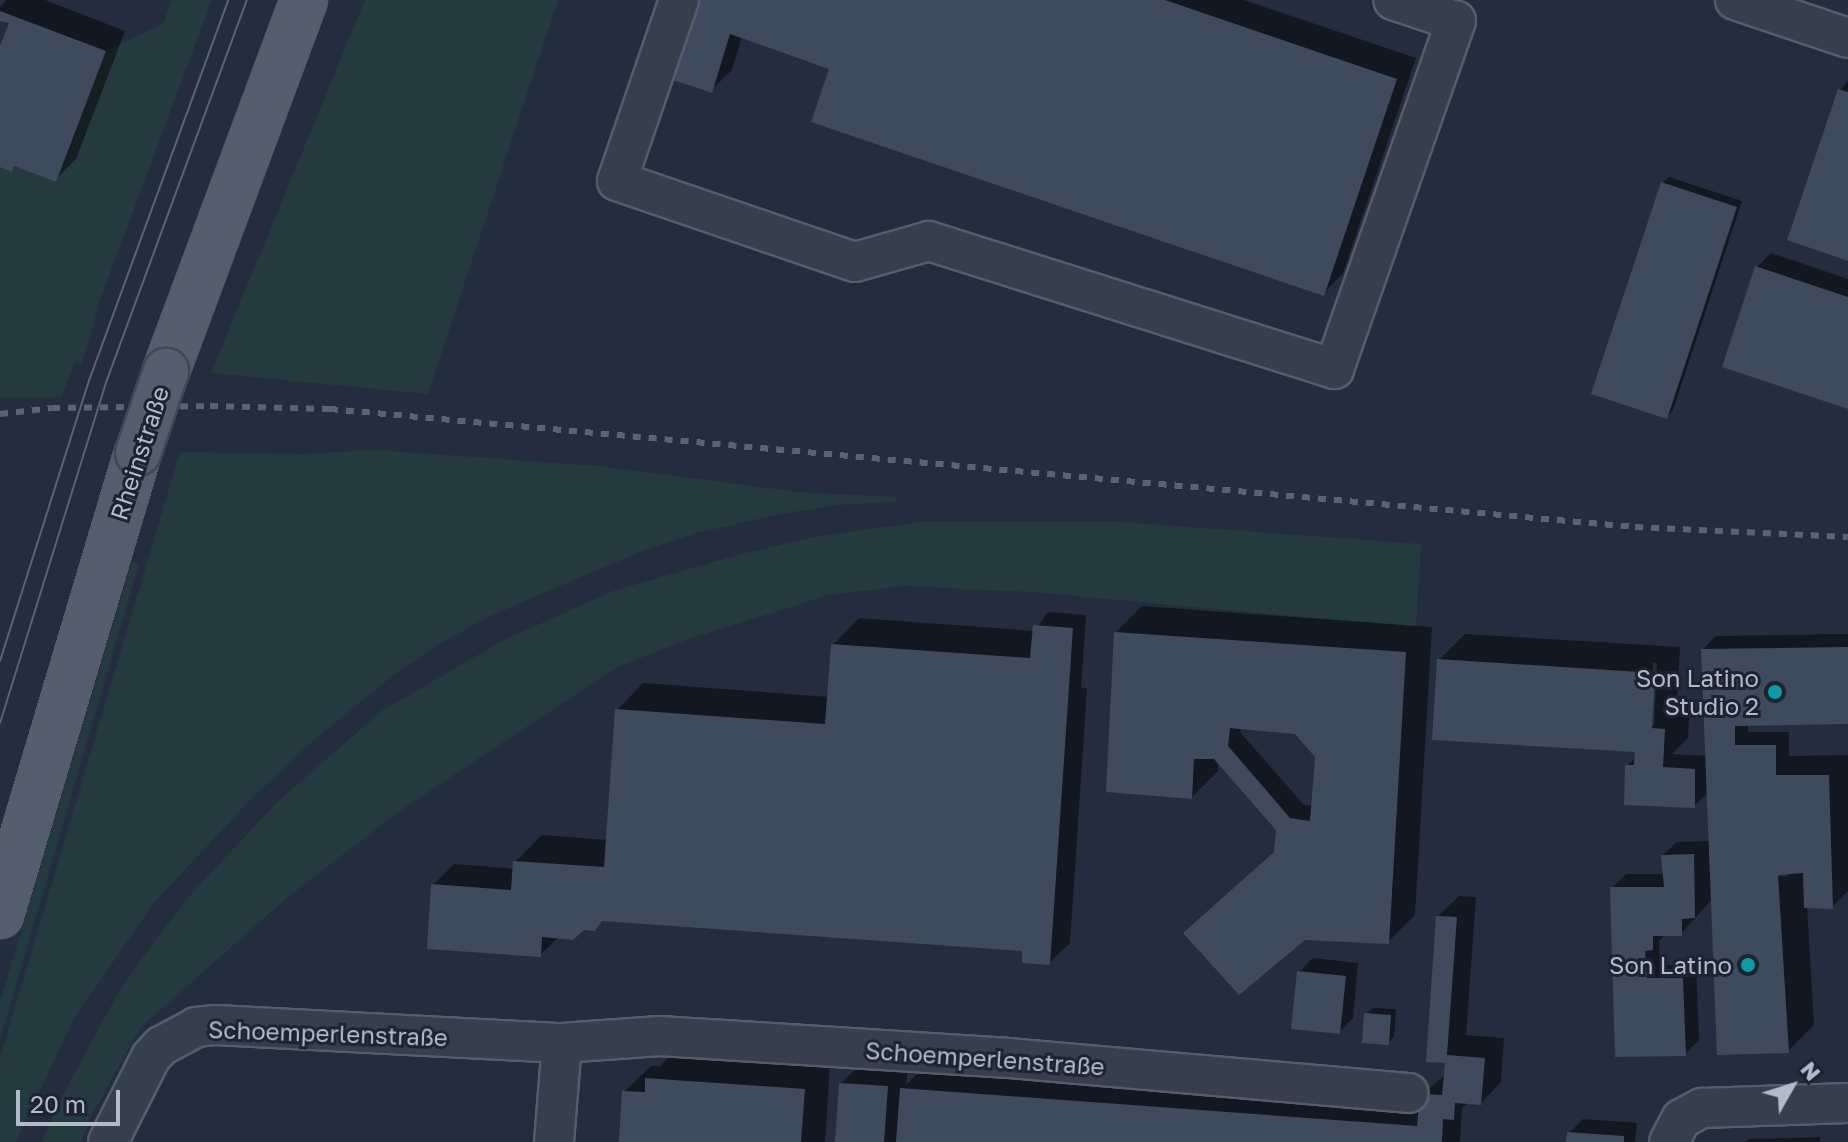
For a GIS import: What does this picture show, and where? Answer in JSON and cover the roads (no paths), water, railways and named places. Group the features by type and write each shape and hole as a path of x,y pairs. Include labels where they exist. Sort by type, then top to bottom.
{"main road":[{"name":"Rheinstraße","path":"0,915 138,453 304,0"}],"street":[{"path":"679,0 617,181 855,262 929,241 1334,369 1456,21 1393,0"},
{"path":"1743,1 1848,38"},
{"name":"Schoemperlenstraße","path":"108,1142 151,1057 169,1040 196,1027 216,1025 562,1043 660,1036 1009,1058 1408,1093"},
{"path":"554,1142 562,1043"},
{"path":"1669,1142 1681,1119 1702,1108 1848,1103"}],"tram line":[{"path":"0,661 90,378 228,0"},
{"path":"0,723 107,380 247,0"}],"railway":[{"path":"0,414 52,408 210,406 330,409 1635,527 1848,537"}],"place":[{"name":"Son Latino Studio 2","path":"1775,692"},
{"name":"Son Latino","path":"1748,965"}]}
